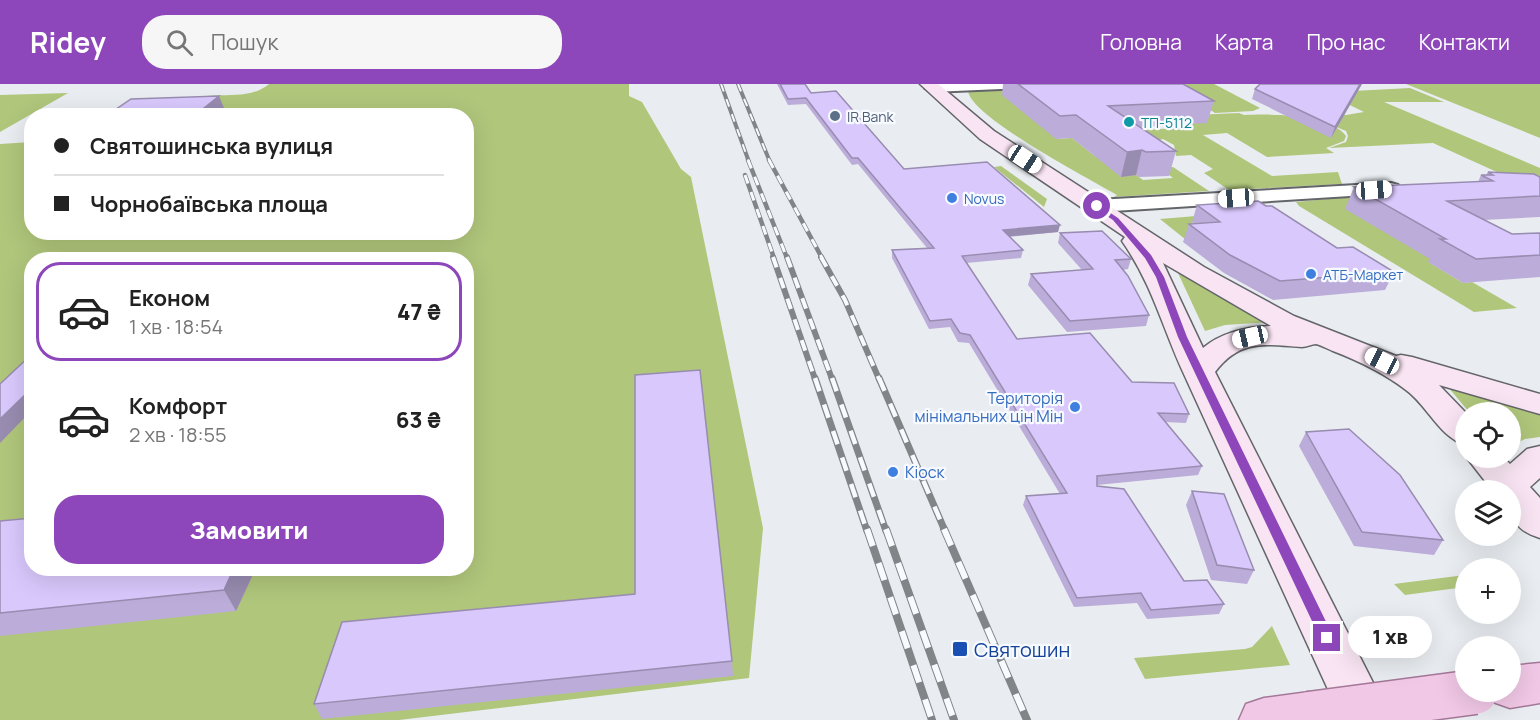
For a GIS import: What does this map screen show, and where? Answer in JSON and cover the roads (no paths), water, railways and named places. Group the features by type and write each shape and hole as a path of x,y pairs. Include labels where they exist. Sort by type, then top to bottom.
{"main road":[{"path":"930,86 987,135 1168,256 1284,322 1368,354 1395,368 1419,384 1455,422"},
{"path":"1106,213 1148,257 1160,277 1199,372 1367,720"},
{"path":"1199,372 1210,355 1220,347 1250,337 1281,335 1305,338 1368,354 1540,404"},
{"path":"1540,458 1497,472 1540,524"},
{"path":"1521,686 1540,683"},
{"path":"1286,717 1455,695"}],"street":[{"path":"930,86 1026,84"},
{"path":"1106,213 1411,188"}],"railway":[{"path":"721,84 749,162"},
{"path":"738,84 770,161"},
{"path":"748,160 787,258"},
{"path":"770,161 822,258"},
{"path":"745,175 774,258"},
{"path":"773,257 815,379"},
{"path":"787,257 832,379"},
{"path":"821,257 845,300 879,379"},
{"path":"815,378 867,531"},
{"path":"832,378 886,531"},
{"path":"879,378 945,531"},
{"path":"867,529 932,720"},
{"path":"886,529 954,720"},
{"path":"944,529 1027,720"}],"place":[{"name":"IR Bank","path":"835,116"},
{"name":"ТП-5112","path":"1129,122"},
{"name":"Novus","path":"952,198"},
{"name":"АТБ-Маркет","path":"1311,274"},
{"name":"Територія мінімальних цін Мін","path":"1075,407"},
{"name":"Кіоск","path":"893,472"},
{"name":"Святошин","path":"960,649"}]}
